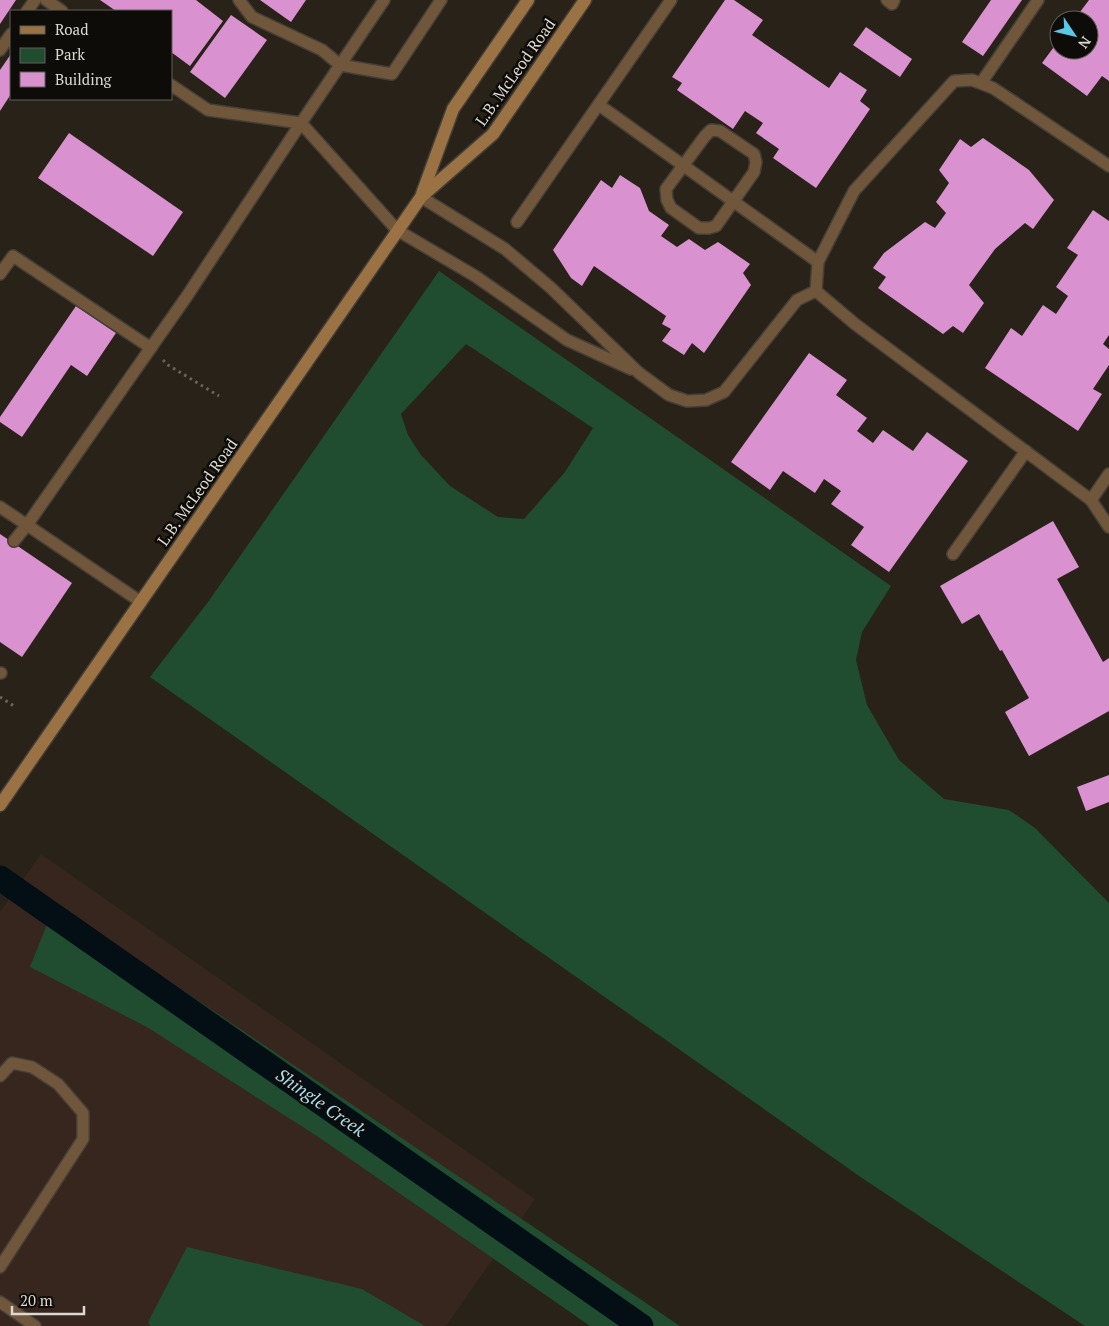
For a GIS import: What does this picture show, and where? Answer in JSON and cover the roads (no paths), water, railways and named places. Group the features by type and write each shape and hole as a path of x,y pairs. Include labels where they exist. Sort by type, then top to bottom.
{"street":[{"name":"L.B. McLeod Road","path":"421,197 453,109 528,0"},
{"name":"L.B. McLeod Road","path":"0,805 397,230 421,197 493,134 585,0"}],"lane":[{"path":"46,0 61,10"},
{"path":"239,0 252,17 322,50 340,65 392,74 441,0"},
{"path":"14,541 187,296 384,0"},
{"path":"517,222 671,0"},
{"path":"886,0 892,4 894,0"},
{"path":"981,84 1038,0"},
{"path":"0,50 10,35"},
{"path":"816,291 818,262 854,191 954,82 972,80 993,88 1109,166"},
{"path":"172,86 208,110 301,123 397,230 475,276 567,340 639,373"},
{"path":"599,105 818,262"},
{"path":"711,130 720,131 754,154 756,162 754,172 716,226 709,228 699,228 671,208 667,200 666,189 683,166 711,130"},
{"path":"421,197 505,249 550,287 639,373 669,395 687,401 706,400 724,392 797,300 816,291"},
{"path":"0,274 13,256 151,348"},
{"path":"816,291 855,324 1092,500 1109,527"},
{"path":"953,554 1026,451"},
{"path":"1092,500 1109,474"},
{"path":"0,507 141,602"},
{"path":"0,1076 12,1063 32,1067 58,1084 83,1113 83,1139 0,1267"},
{"path":"0,1302 35,1326"}],"waterway":[{"name":"Shingle Creek","path":"0,878 641,1326"}]}
